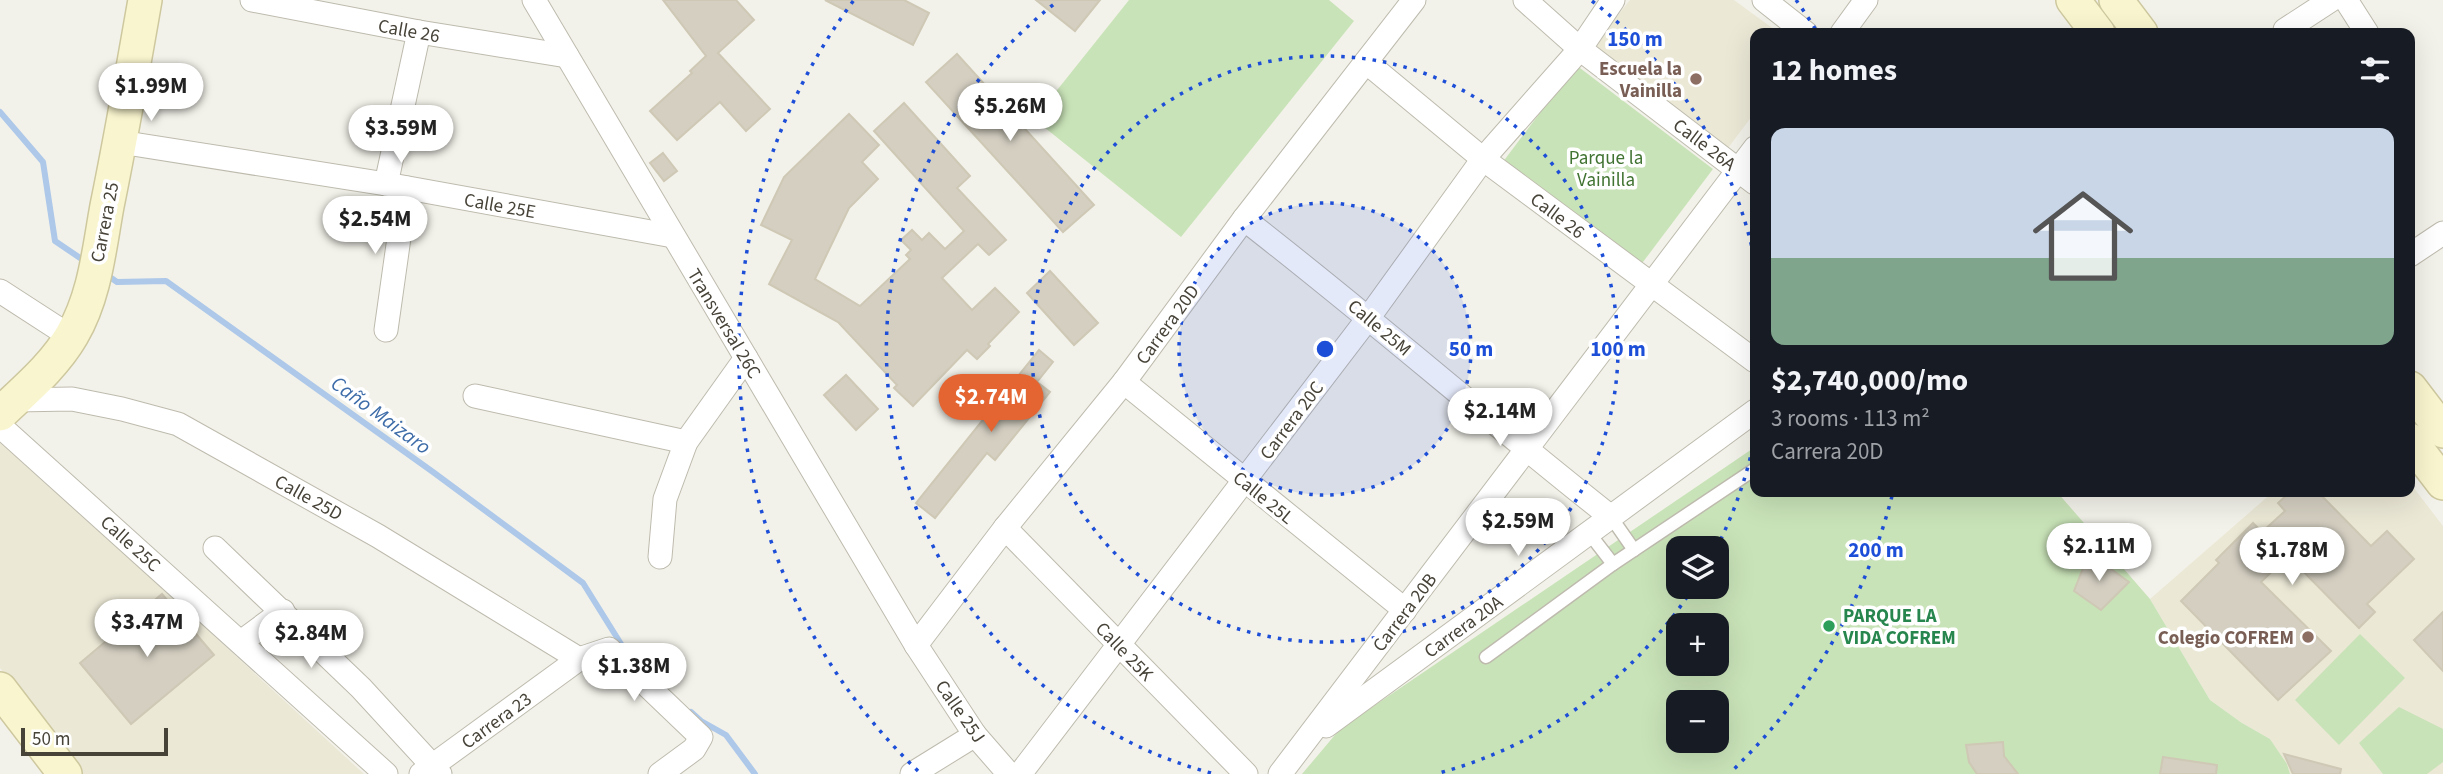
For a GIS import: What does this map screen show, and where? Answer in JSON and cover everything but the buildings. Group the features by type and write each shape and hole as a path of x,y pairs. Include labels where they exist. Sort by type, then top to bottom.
{"street":[{"name":"Carrera 25","path":"5,413 47,369 71,337 84,312 102,237 145,0"},
{"name":"Calle 26","path":"252,0 419,32 567,56"},
{"name":"Transversal 26C","path":"534,0 916,645"},
{"name":"Carrera 20D","path":"916,645 1005,528 1124,382 1244,219 1414,0"},
{"name":"Calle 26A","path":"1525,0 1580,49 1747,176"},
{"name":"Carrera 20C","path":"1020,774 1118,643 1245,482 1483,159 1580,49 1613,0"},
{"path":"1764,0 1800,28"},
{"path":"1846,28 1866,0"},
{"path":"2073,0 2094,28"},
{"path":"2116,0 2137,28"},
{"path":"2288,28 2331,0"},
{"path":"2346,0 2364,28"},
{"path":"386,330 396,186 419,32"},
{"name":"Calle 26","path":"1366,62 1483,159 1750,357"},
{"name":"Calle 25E","path":"120,142 396,186 673,236"},
{"name":"Carrera 20B","path":"1280,774 1651,285 1747,176"},
{"name":"Calle 25M","path":"1244,219 1369,317 1526,450 1611,517"},
{"path":"2415,252 2443,233"},
{"path":"0,291 71,337"},
{"path":"660,557 665,499 686,442 746,358"},
{"name":"Calle 25L","path":"1124,382 1405,610"},
{"path":"2415,395 2443,431"},
{"path":"475,396 686,442"},
{"name":"Calle 25D","path":"5,413 72,399 122,408 178,424 378,536 579,659"},
{"name":"Calle 25C","path":"5,413 241,642 386,774"},
{"name":"Carrera 20A","path":"1306,741 1750,415"},
{"path":"2415,447 2443,483"},
{"name":"Calle 25K","path":"1005,528 1246,774"},
{"path":"215,548 360,688 431,771"},
{"path":"241,642 283,611"},
{"name":"Calle 25J","path":"916,645 975,735 1009,774"},
{"name":"Carrera 23","path":"431,771 579,659 609,649 701,737 694,749 660,774"},
{"path":"0,689 65,774"},
{"path":"912,774 975,735"}],"lane":[{"path":"1486,657 1613,564 1750,472"},
{"path":"1611,517 1634,550"},
{"path":"1588,533 1613,564"}],"shaded area":[{"name":"Escuela la Vainilla","path":"1630,0 1734,0 1772,28 1750,28 1750,119 1728,148 1593,46"},
{"path":"0,439 364,774 81,774 0,668"},
{"name":"Colegio COFREM","path":"2415,490 2443,526 2443,774 2290,774 2287,764 2270,739 2210,700 2150,599 2267,497 2415,497"}],"green space":[{"path":"1129,0 1329,0 1354,21 1181,237 1034,119"},
{"name":"Parque la Vainilla","path":"1576,65 1713,169 1637,270 1499,167"},
{"path":"1750,450 1750,497 2061,497 2150,599 2210,700 2270,739 2287,764 2290,774 1302,774 1340,729"},
{"path":"2360,634 2405,678 2339,745 2295,700"},
{"path":"2399,707 2443,729 2443,762 2427,774 2383,774 2359,743"}],"waterway":[{"name":"Caño Maizaro","path":"0,112 43,162 55,241 86,262"},
{"name":"Caño Maizaro","path":"104,273 117,282 166,281 433,472 583,583 626,652"},
{"name":"Caño Maizaro","path":"691,712 726,735 755,774"}],"place":[{"name":"Escuela la Vainilla","path":"1696,79"},
{"name":"PARQUE LA VIDA COFREM","path":"1829,626"},
{"name":"Colegio COFREM","path":"2308,637"}]}
